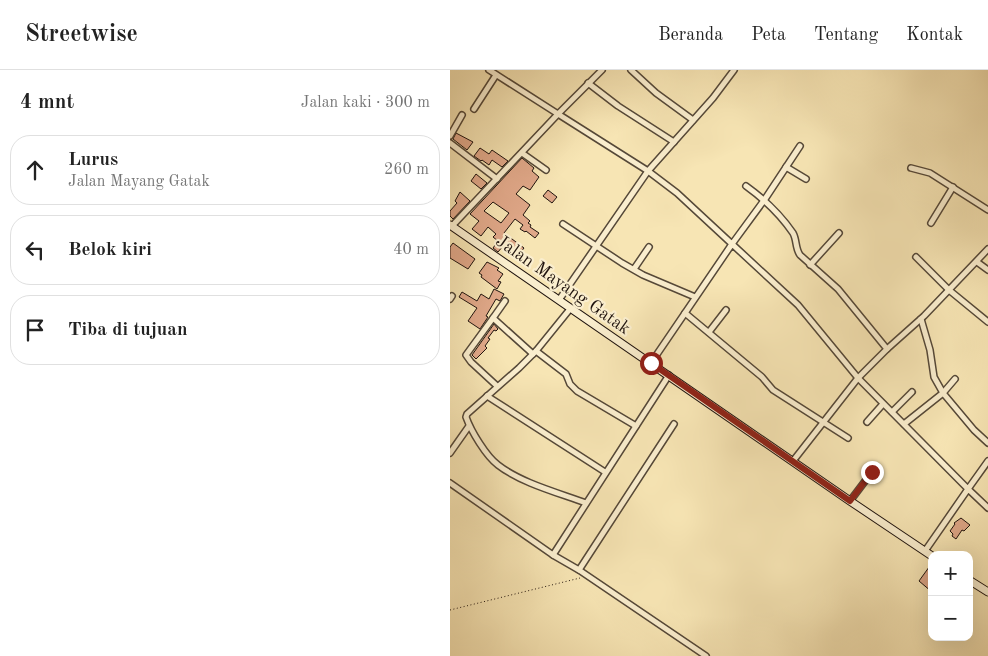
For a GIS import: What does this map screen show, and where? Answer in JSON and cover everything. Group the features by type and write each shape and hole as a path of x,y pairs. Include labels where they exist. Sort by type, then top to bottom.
{"street":[{"path":"489,70 648,171 677,193 798,304 858,378 988,508"},
{"path":"451,226 602,70"},
{"path":"630,70 656,93 693,120"},
{"path":"559,300 648,171 714,96 734,70"},
{"path":"474,108 496,74"},
{"path":"588,83 618,106 674,142"},
{"path":"450,136 462,115"},
{"path":"450,143 497,179"},
{"path":"651,363 800,146"},
{"path":"522,153 546,170"},
{"path":"786,167 806,179"},
{"path":"911,168 930,173 988,210"},
{"path":"746,186 765,199 793,234 798,253 838,289 887,349"},
{"path":"931,224 953,187"},
{"path":"563,224 634,269 695,297"},
{"name":"Jalan Mayang Gatak","path":"451,226 928,553"},
{"path":"810,265 839,232"},
{"path":"634,269 649,247"},
{"path":"793,461 858,378 930,310 988,249"},
{"path":"916,257 949,290 988,322"},
{"path":"977,262 988,270"},
{"path":"497,386 466,356 505,301"},
{"path":"570,309 534,352 466,415 466,418 469,426 488,455 497,465 538,486 586,503"},
{"path":"709,332 726,310"},
{"path":"684,313 762,377 773,390 848,438"},
{"path":"922,317 934,377 943,393 974,430 988,442"},
{"path":"493,318 534,352 566,374 571,386 636,426"},
{"path":"553,555 669,375"},
{"path":"904,424 943,393 955,379"},
{"path":"892,412 912,392"},
{"path":"487,396 605,472"},
{"path":"867,422 883,404"},
{"path":"579,570 674,424"},
{"path":"450,453 469,426"},
{"path":"925,551 988,461"},
{"path":"850,501 872,472"},
{"path":"450,483 553,555 579,570 586,577 706,656"},
{"path":"973,583 988,592"}],"path":[{"path":"450,610 586,577"}],"building":[{"path":"456,133 473,142 467,150 453,139"},
{"path":"480,148 489,154 492,150 508,161 502,167 492,160 489,165 474,156"},
{"path":"522,158 534,168 532,171 539,177 530,190 523,186 516,194 530,205 523,215 530,221 528,223 531,225 530,227 539,233 535,238 520,229 523,225 515,219 504,233 524,248 516,258 503,246 498,252 493,248 498,241 493,237 496,234 488,227 481,236 472,229 479,221 470,214","holes":["493,202 509,213 501,223 484,211"]},
{"path":"476,174 487,183 481,189 471,181"},
{"path":"548,190 557,197 552,203 543,196"},
{"path":"460,192 470,201 453,219 450,216 450,211 457,203 455,201"},
{"path":"453,243 475,259 468,269 450,258 450,247"},
{"path":"487,262 499,268 497,270 503,274 498,281 501,282 497,289 481,277 482,275 479,273"},
{"path":"494,289 504,294 500,301 496,299 480,329 468,321 477,308 459,297 462,292 477,301 481,294 489,299"},
{"path":"494,324 498,329 494,330 488,338 490,339 485,346 487,348 476,359 472,355"},
{"path":"961,518 970,525 964,531 962,530 956,539 950,531 954,523"},
{"path":"928,569 928,589 919,581"}],"route":[{"path":"651,363 850,501 872,472"}]}
